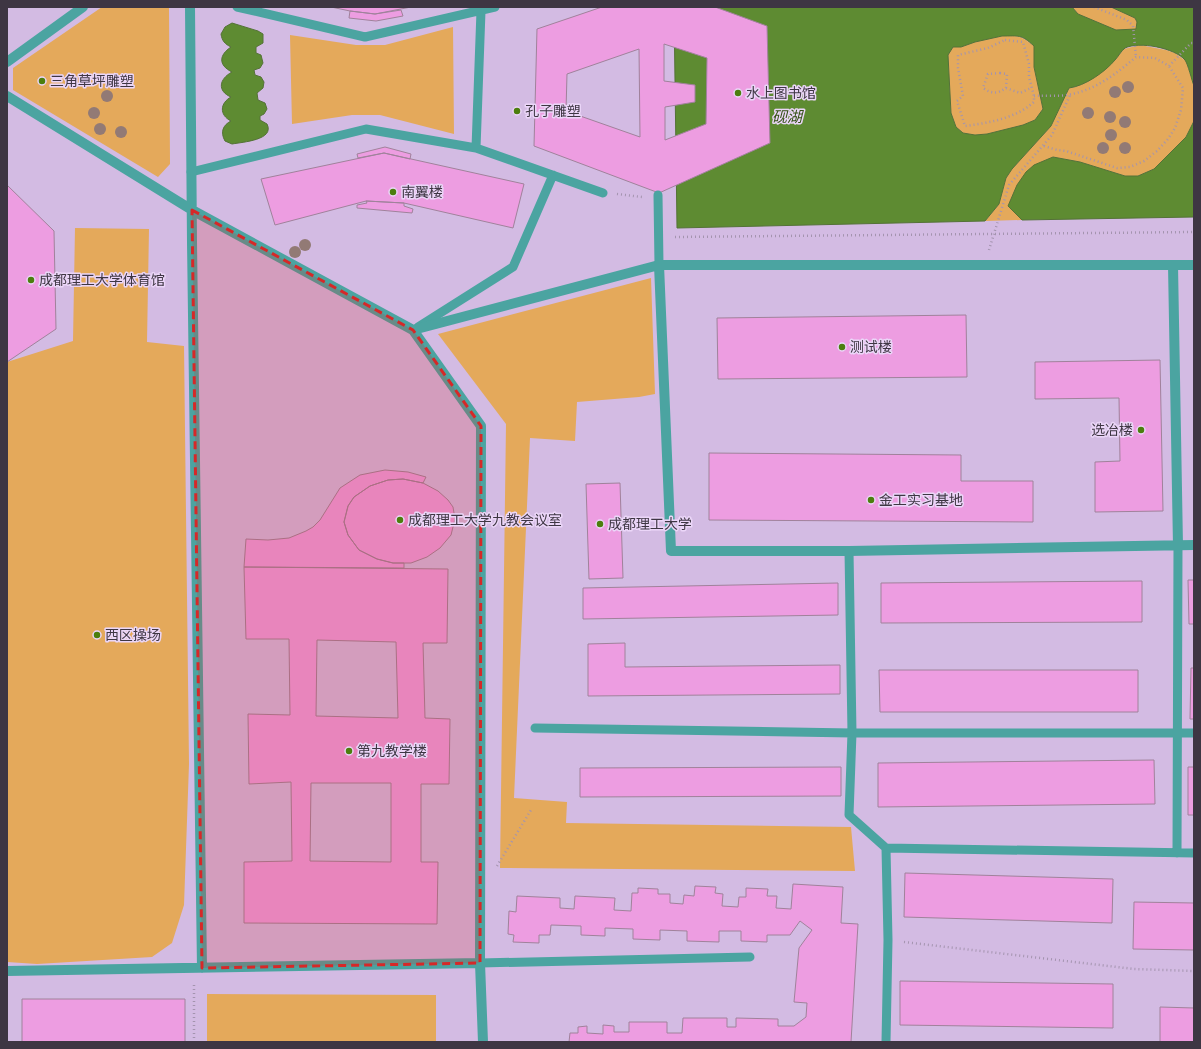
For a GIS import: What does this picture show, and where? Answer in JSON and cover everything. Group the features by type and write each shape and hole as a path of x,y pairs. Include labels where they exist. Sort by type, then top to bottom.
{"street":[{"path":"7,62 83,7"},
{"path":"190,7 198,968"},
{"path":"7,96 192,210 413,330 481,426 480,963 483,1042"},
{"path":"413,330 659,265 1194,265"},
{"path":"659,265 672,551 849,551 1194,545"},
{"path":"1173,266 1178,546"},
{"path":"7,971 480,963"}],"lane":[{"path":"237,7 365,37 495,7"},
{"path":"476,148 481,11"},
{"path":"191,172 366,129 476,148 603,192"},
{"path":"413,330 513,267 553,175"},
{"path":"658,197 659,265"},
{"path":"1177,853 1178,546"},
{"path":"849,551 852,733 849,815 886,848 1194,853"},
{"path":"535,728 852,733 1194,733"},
{"path":"886,848 888,940 886,1042"},
{"path":"480,963 750,957"}],"path":[{"path":"1094,7 1127,20 1133,26 1136,57"},
{"path":"1005,40 1023,42 1029,64 1031,88 1034,96 1034,102 1016,115 965,126 958,101 963,96 958,68 958,55 988,48 1005,40"},
{"path":"1169,66 1191,43 1194,43"},
{"path":"1034,96 1070,95 1090,88 1107,80 1136,57 1155,58 1169,66 1183,88 1181,110 1176,128 1157,151 1144,162 1130,167 1118,168 1066,150 1057,150 1044,146"},
{"path":"1006,88 1007,74 1000,73 988,74 983,88 990,93 999,92 1006,88 1020,93 1031,88"},
{"path":"985,266 993,234 1009,185 1052,135 1070,95"},
{"path":"603,192 658,197"},
{"path":"659,237 1194,232"},
{"path":"496,868 531,810"},
{"path":"888,940 1134,969 1194,971"},
{"path":"194,1042 198,968"}],"highlighted area":[{"path":"192,210 413,330 481,426 480,963 202,968"}],"shaded area":[{"name":"成都理工大学","path":"7,7 1194,7 1194,1042 7,1042"},
{"path":"102,7 169,7 170,164 158,177 13,90 13,68"},
{"path":"1072,7 1111,7 1135,18 1137,22 1137,29 1116,30 1078,14"},
{"path":"453,27 454,134 380,115 352,115 292,124 290,35 356,45 385,45"},
{"path":"1002,36 1019,37 1034,46 1034,67 1043,109 1035,120 1023,125 987,134 975,135 963,133 956,127 951,113 948,55 953,47 961,47 975,42"},
{"path":"1140,45 1175,53 1186,61 1194,86 1194,121 1186,137 1154,169 1138,176 1125,176 1080,162 1053,157 1034,166 1008,206 1022,220 985,221 999,204 1006,178 1012,169 1051,126 1069,88 1089,81 1114,61 1124,49"},
{"name":"西区操场","path":"75,228 149,229 147,342 184,346 189,764 184,905 172,943 152,957 37,964 7,962 7,362 73,341"},
{"path":"651,278 655,394 639,397 577,402 575,441 530,438 514,798 567,802 566,823 851,827 855,871 500,868 506,424 438,334"},
{"path":"207,994 436,995 436,1042 207,1042"}],"water":[{"name":"砚湖","path":"674,7 1072,7 1078,14 1116,30 1136,29 1137,22 1135,18 1111,7 1194,7 1194,86 1185,60 1173,52 1156,47 1139,45 1125,48 1111,65 1100,74 1082,84 1069,88 1051,126 1012,169 1006,178 999,204 985,221 677,228","holes":["1002,36 1016,36 1023,38 1034,46 1034,67 1043,109 1035,120 1023,125 987,134 975,135 963,133 956,127 951,113 948,55 953,47 961,47 975,42"]},
{"path":"232,23 263,34 263,43 256,47 256,53 261,55 263,63 260,68 254,70 255,75 261,77 264,82 263,88 257,93 258,100 265,103 267,109 264,114 260,116 260,120 267,124 268,129 266,134 262,137 232,144 225,141 223,138 223,129 231,121 224,116 222,109 225,102 231,97 223,92 221,85 224,78 232,72 222,63 224,53 231,47 224,42 221,34 225,27"},
{"path":"1194,121 1194,217 1022,220 1008,206 1017,185 1026,172 1034,165 1053,157 1080,162 1125,176 1138,176 1154,169 1186,137"}],"building":[{"path":"331,7 411,7 375,14"},
{"name":"水上图书馆","path":"602,7 715,7 767,26 770,143 659,193 534,146 537,29","holes":["664,44 707,58 706,124 665,140 665,107 695,102 695,85 664,81","639,49 640,137 566,111 567,74"]},
{"path":"401,10 403,16 376,21 349,18 350,11 375,14"},
{"path":"385,147 411,154 410,159 384,153 358,158 357,154"},
{"name":"南翼楼","path":"384,153 524,184 513,228 404,203 366,201 275,225 261,179"},
{"name":"成都理工大学体育馆","path":"7,185 54,231 56,329 7,362"},
{"path":"366,201 404,203 404,206 413,209 412,213 357,208 357,205 367,203"},
{"name":"测试楼","path":"966,315 967,377 718,379 717,318"},
{"name":"选冶楼","path":"1160,360 1163,511 1095,512 1095,462 1120,461 1119,398 1035,399 1035,362"},
{"name":"金工实习基地","path":"709,453 961,455 961,481 1033,481 1033,522 709,520"},
{"path":"385,470 408,472 426,477 423,483 403,479 388,480 370,486 354,497 348,506 344,522 348,535 359,550 377,559 393,563 404,563 404,568 244,567 246,539 268,540 289,538 306,531 320,520 340,488 360,475"},
{"name":"成都理工大学九教会议室","path":"403,479 423,483 438,491 453,507 455,519 451,535 440,548 427,557 411,563 393,563 377,559 359,550 348,535 344,522 348,506 354,497 370,486 388,480"},
{"path":"620,483 623,578 589,579 586,484"},
{"name":"第九教学楼","path":"244,567 448,569 447,643 423,643 425,718 450,719 449,784 421,784 421,862 438,862 437,924 244,923 244,862 292,861 291,782 249,784 248,714 290,715 289,639 246,639","holes":["317,640 396,642 398,718 316,716","311,783 391,783 391,862 310,861"]},
{"path":"1188,580 1194,580 1194,624 1189,624"},
{"path":"1142,581 1142,622 881,623 881,583"},
{"path":"838,583 838,615 583,619 583,588"},
{"path":"625,643 625,667 840,665 840,694 588,696 588,644"},
{"path":"1191,668 1194,668 1194,719 1190,719"},
{"path":"879,670 1138,670 1138,712 880,712"},
{"path":"1154,760 1155,804 878,807 878,763"},
{"path":"841,767 841,796 580,797 580,768"},
{"path":"1188,767 1194,767 1194,815 1188,815"},
{"path":"905,873 1113,879 1112,923 904,917"},
{"path":"793,884 843,887 841,923 858,924 851,1042 569,1042 570,1033 578,1033 578,1027 587,1026 587,1033 603,1034 603,1025 614,1026 614,1032 629,1032 629,1022 667,1022 667,1033 682,1033 683,1018 727,1018 727,1027 736,1027 736,1018 778,1019 778,1026 794,1026 806,1017 807,1003 794,1002 799,948 812,930 800,921 790,935 767,935 767,942 741,941 741,931 719,931 719,942 687,941 687,931 660,930 660,940 633,939 633,929 605,928 605,936 581,935 581,926 551,925 550,935 539,935 539,943 513,942 514,935 508,934 509,911 516,912 517,896 560,898 560,908 574,909 575,896 615,898 614,910 631,911 632,893 638,893 638,888 658,889 658,894 670,894 670,903 683,904 684,895 694,896 695,886 716,887 715,893 723,894 722,906 738,907 739,897 746,897 746,888 768,889 767,896 777,896 776,908 791,909"},
{"path":"1134,902 1194,903 1194,950 1133,949"},
{"path":"900,981 1113,984 1113,1028 900,1025"},
{"path":"22,999 185,999 185,1042 22,1042"},
{"path":"1160,1007 1194,1008 1194,1042 1160,1042"}],"place":[{"name":"三角草坪雕塑","path":"42,81"},
{"name":"水上图书馆","path":"738,93"},
{"name":"孔子雕塑","path":"517,111"},
{"name":"南翼楼","path":"393,192"},
{"name":"成都理工大学体育馆","path":"31,280"},
{"name":"测试楼","path":"842,347"},
{"name":"选冶楼","path":"1141,430"},
{"name":"金工实习基地","path":"871,500"},
{"name":"成都理工大学九教会议室","path":"400,520"},
{"name":"成都理工大学","path":"600,524"},
{"name":"西区操场","path":"97,635"},
{"name":"第九教学楼","path":"349,751"}]}
